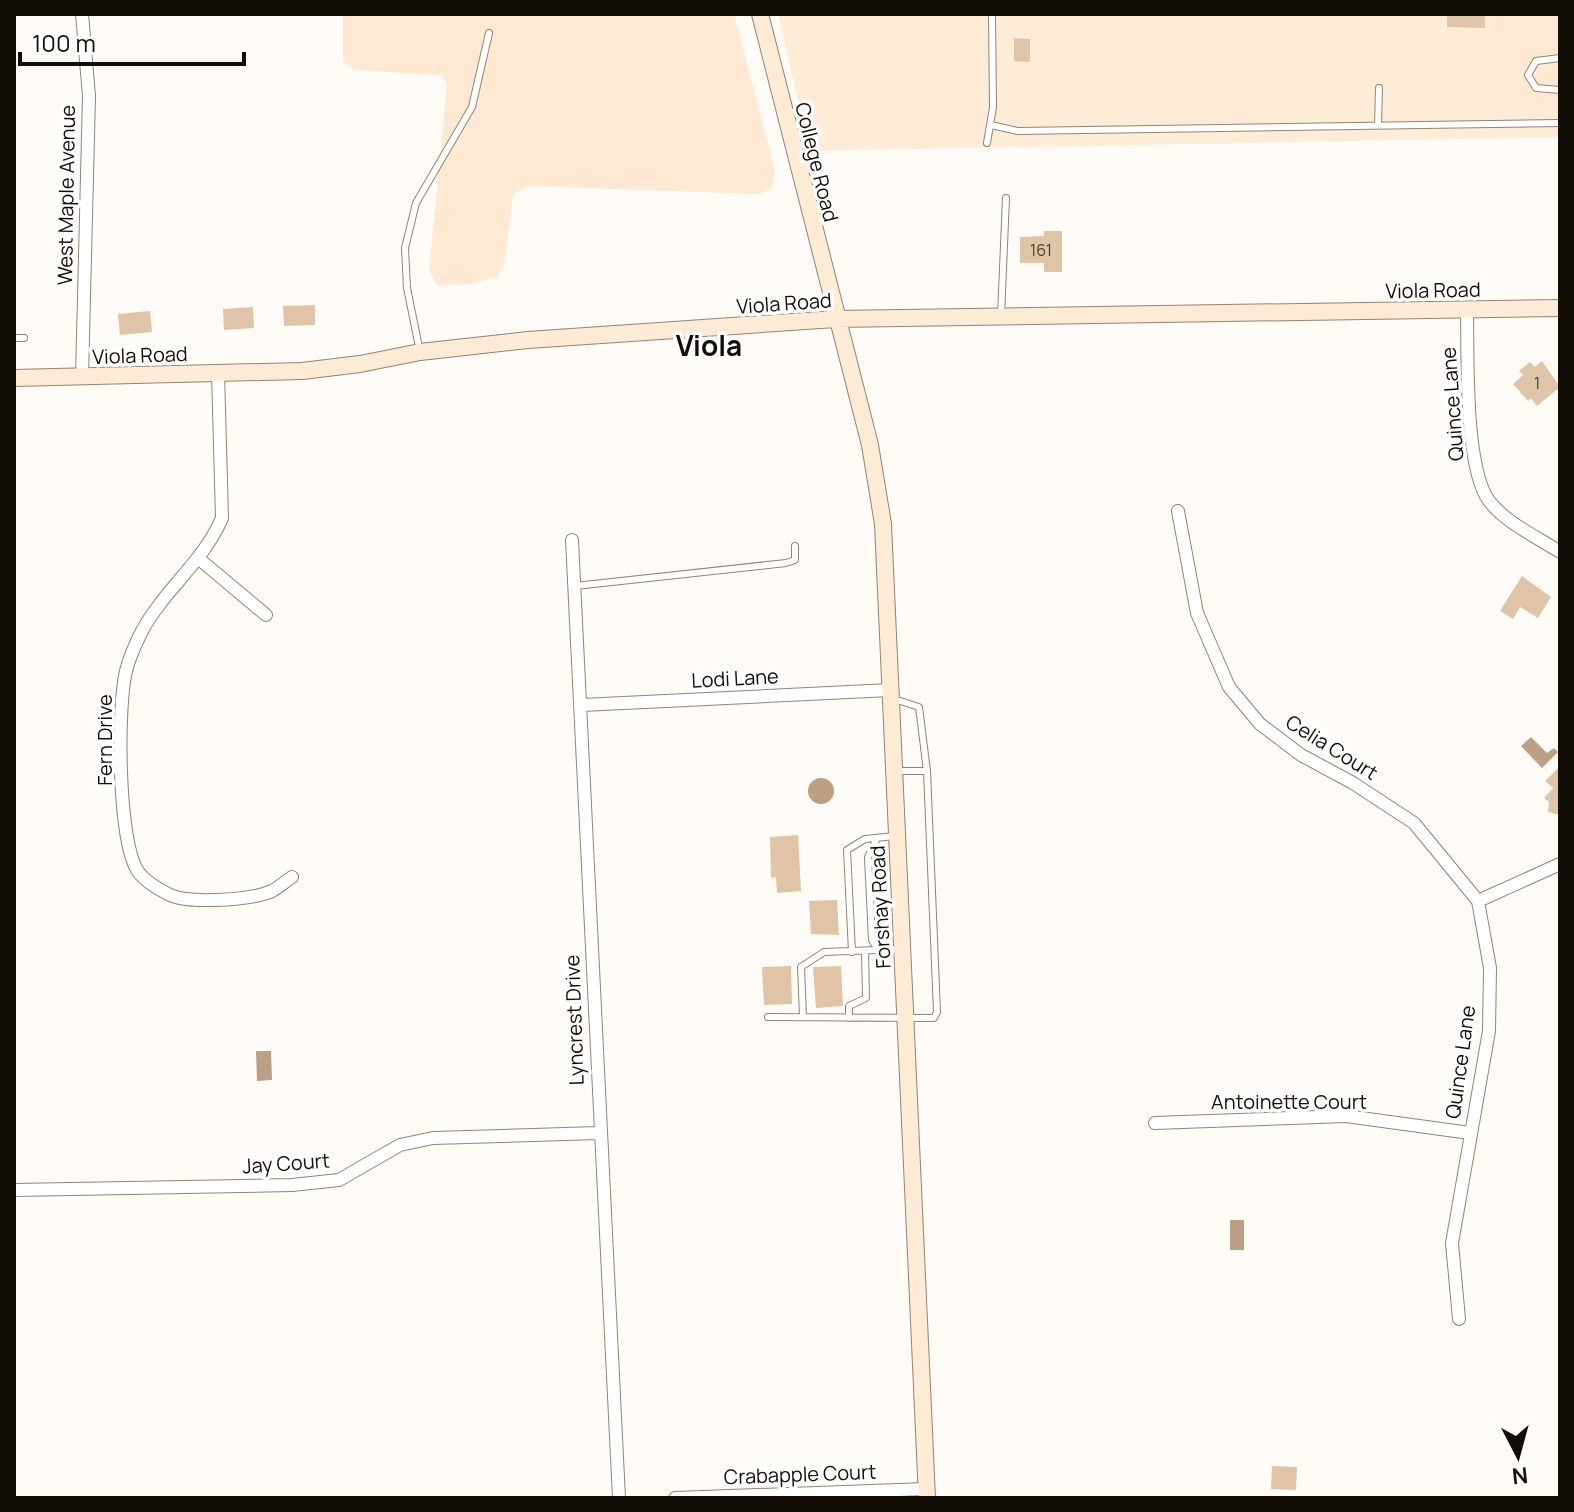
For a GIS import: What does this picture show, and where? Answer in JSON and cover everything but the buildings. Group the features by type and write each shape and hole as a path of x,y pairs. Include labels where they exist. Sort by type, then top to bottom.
{"street":[{"name":"West Maple Avenue","path":"82,14 89,96 82,377"},
{"name":"College Road","path":"760,14 835,319"},
{"name":"Viola Road","path":"14,378 302,371 420,352 528,340 835,319 1560,308"},
{"name":"Quince Lane","path":"1467,310 1471,416 1480,479 1488,500 1510,521 1560,552"},
{"name":"Forshay Road","path":"835,319 879,489 891,694 926,1494"},
{"name":"Fern Drive","path":"218,373 222,518 198,558 163,597 141,633 126,669 121,706 121,746 130,854 138,872 152,885 182,898 247,897 272,891 292,877"},
{"name":"Celia Court","path":"1178,511 1197,613 1229,687 1260,724 1301,755 1353,783 1414,823 1478,901"},
{"name":"Lyncrest Drive","path":"572,540 582,705 598,1133 619,1498"},
{"path":"198,558 266,615"},
{"name":"Lodi Lane","path":"582,705 891,694"},
{"path":"1478,901 1560,864"},
{"name":"Quince Lane","path":"1459,1319 1452,1243 1489,1031 1490,968 1478,901"},
{"name":"Antoinette Court","path":"1155,1123 1346,1116 1470,1133"},
{"name":"Jay Court","path":"14,1190 292,1185 339,1180 400,1145 433,1138 598,1133"},
{"name":"Crabapple Court","path":"675,1498 926,1494"}],"lane":[{"path":"987,143 991,125 992,14"},
{"path":"420,352 407,288 405,248 416,203 472,107 489,33"},
{"path":"1560,58 1536,61 1528,75 1536,88 1560,90"},
{"path":"1378,125 1379,88"},
{"path":"991,125 1018,131 1560,123"},
{"path":"1001,316 1006,198"},
{"path":"14,338 24,338"},
{"path":"575,586 786,563 795,560 795,546"},
{"path":"768,1017 905,1020 934,1018 937,1012 927,771 919,707 891,694"},
{"path":"894,771 927,771"},
{"path":"852,952 847,850 865,839 897,836"},
{"path":"877,838 868,857 872,940 878,950"},
{"path":"803,1016 801,967 824,952 902,949"},
{"path":"849,1018 849,1006 866,998 865,951"}],"shaded area":[{"path":"343,14 734,14 775,171 772,188 759,194 528,186 513,195 504,265 497,277 470,284 437,285 429,271 447,84 441,75 355,70 343,61"},
{"path":"778,14 1560,14 1560,137 810,151"},
{"path":"1491,14 1560,14 1560,109 1488,110"},
{"path":"1531,737 1547,753 1554,748 1558,752 1542,768 1521,746"},
{"path":"821,778 830,782 834,791 830,800 821,804 812,800 808,791 812,782"},
{"path":"256,1051 271,1051 272,1080 257,1081"},
{"path":"1230,1220 1244,1220 1244,1250 1230,1250"}],"district":[{"name":"Viola","path":"709,345"}]}
